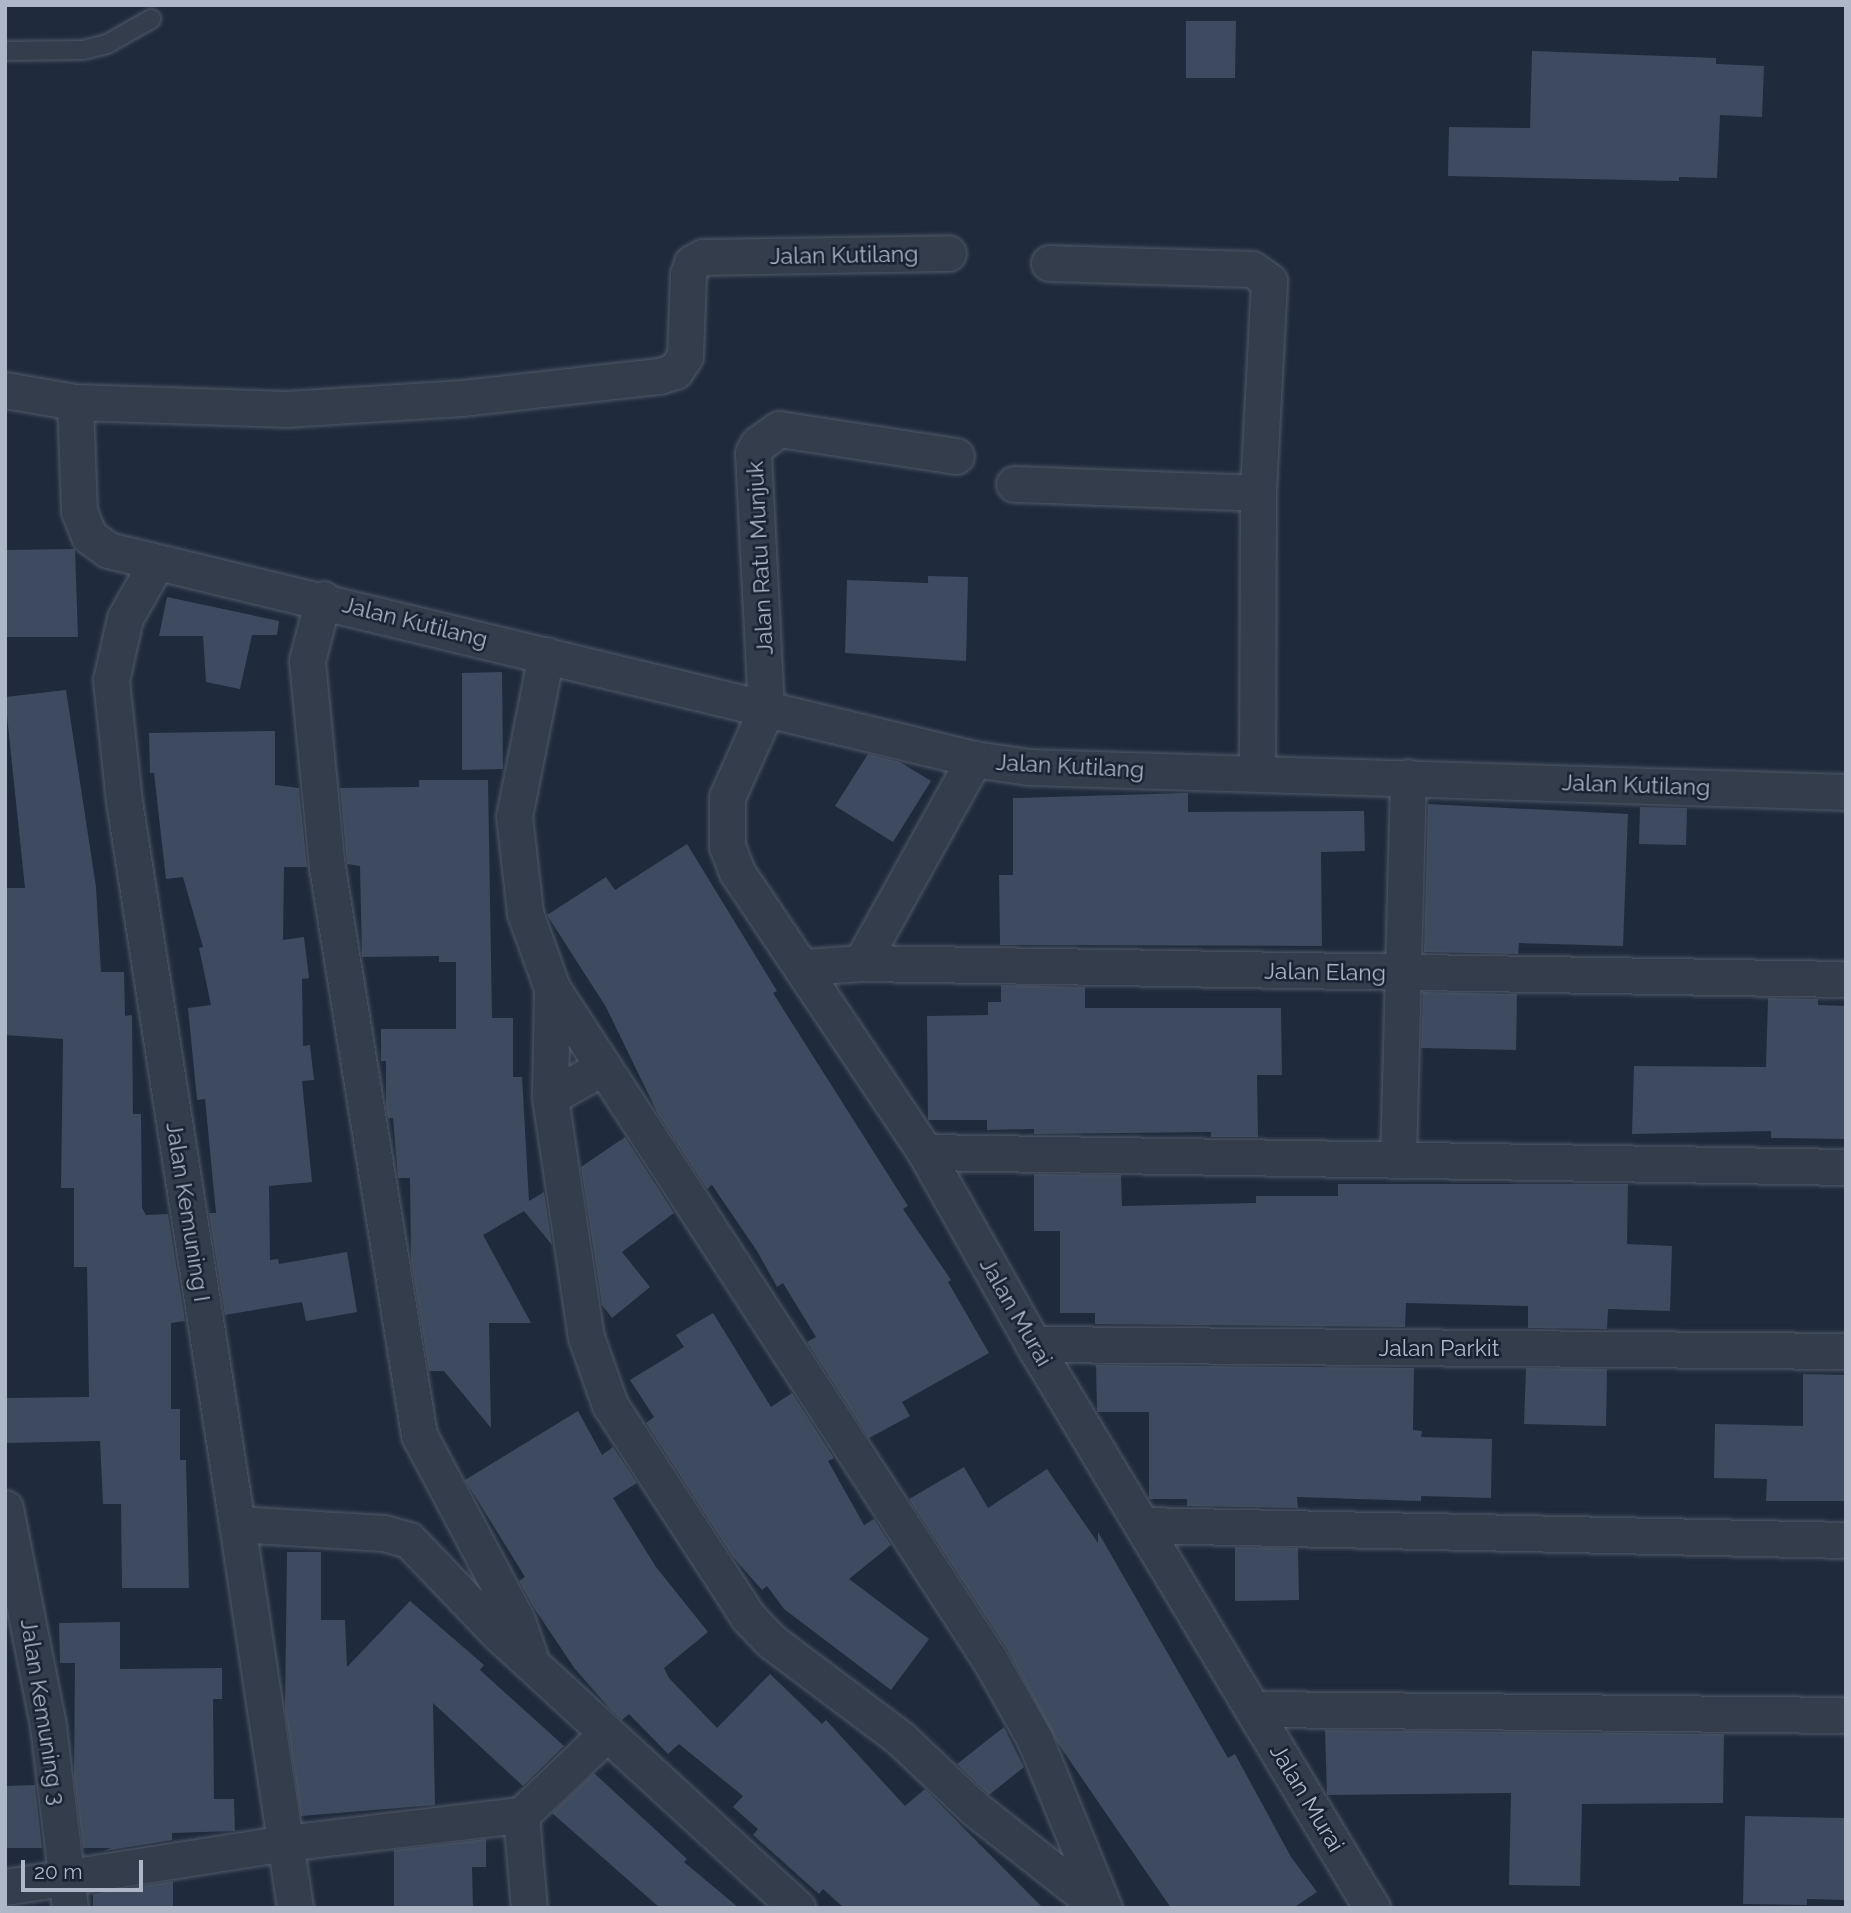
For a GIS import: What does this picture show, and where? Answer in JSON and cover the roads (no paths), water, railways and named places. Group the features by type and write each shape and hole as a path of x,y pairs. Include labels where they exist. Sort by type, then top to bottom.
{"street":[{"name":"Jalan Kutilang","path":"948,253 703,257 692,263 688,274 685,356 675,371 659,376 462,398 287,409 75,401 82,525 108,550 155,565 323,599 974,759 1029,767 1846,792"},
{"path":"1049,263 1252,269 1269,281 1258,493 1257,773"},
{"path":"5,390 75,401"},
{"name":"Jalan Ratu Munjuk","path":"766,710 754,453 758,444 779,429 956,456"},
{"path":"1014,485 1258,493"},
{"name":"Jalan Kemuning I","path":"155,565 125,618 111,680 124,802 295,1908"},
{"path":"323,599 307,661 327,867 419,1435 517,1620 531,1662"},
{"path":"546,654 514,816 525,913 552,988 990,1660 1035,1740 1103,1908"},
{"name":"Jalan Murai","path":"766,710 727,797 727,846 737,872 805,967 925,1152 1033,1344 1255,1709 1372,1908"},
{"path":"861,963 974,759"},
{"path":"1398,1160 1408,777"},
{"name":"Jalan Elang","path":"805,967 861,963 1404,974 1846,979"},
{"path":"552,988 550,1097 586,1337 610,1405 748,1617 771,1642 900,1738 974,1808 1103,1908"},
{"path":"550,1097 603,1067"},
{"path":"925,1152 1846,1167"},
{"name":"Jalan Parkit","path":"1033,1344 1846,1351"},
{"name":"Jalan Kemuning 3","path":"5,1508 48,1726 68,1891"},
{"path":"237,1524 384,1533 409,1540 606,1734 797,1908"},
{"path":"1143,1525 1846,1540"},
{"path":"1255,1709 1846,1716"},
{"path":"5,1887 68,1891 285,1843 521,1815 606,1734"},
{"path":"521,1815 529,1908"}],"lane":[{"path":"5,51 83,50 107,44 151,19"}]}
